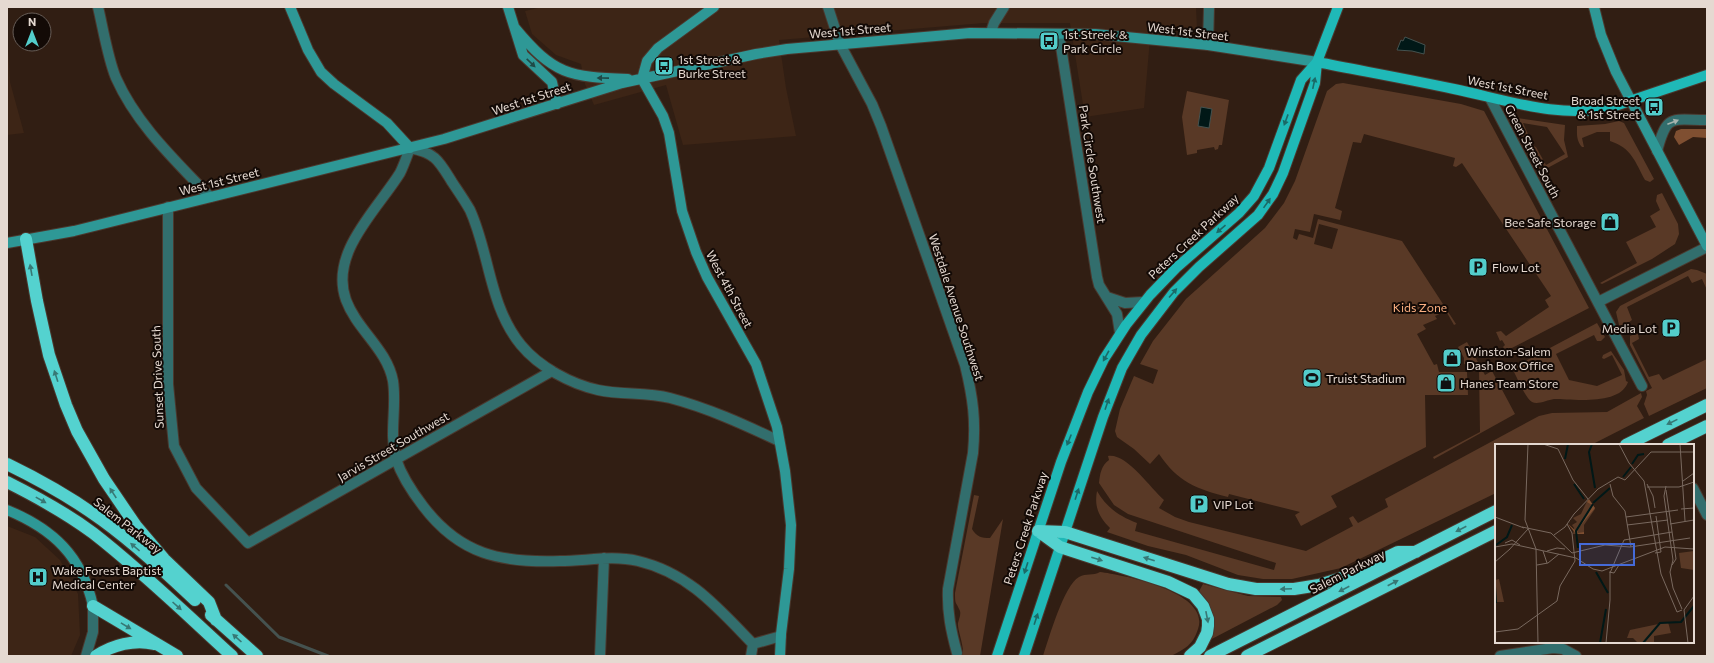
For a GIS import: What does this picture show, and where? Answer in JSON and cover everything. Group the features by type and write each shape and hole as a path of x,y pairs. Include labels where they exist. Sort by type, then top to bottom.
{"highway":[{"path":"26,239 37,302 49,355 66,405 84,443 104,479 136,526 164,559 209,602 216,620"},
{"path":"1628,444 1707,405"},
{"path":"1670,444 1707,426"},
{"name":"Salem Parkway","path":"7,464 52,488 102,520 146,556 257,656"},
{"path":"7,482 44,502 92,532 136,568 232,656"},
{"name":"Salem Parkway","path":"1210,656 1495,512"},
{"path":"1038,531 1065,532 1228,584 1256,589 1294,589 1319,585 1348,576 1398,552 1416,552"},
{"path":"1038,531 1060,547 1168,582 1192,594 1203,606 1208,619 1208,626 1204,640 1197,650 1190,656"},
{"path":"1247,656 1495,532"},
{"path":"93,606 178,656"},
{"path":"1266,656 1326,625 1334,612"},
{"path":"96,656 116,646 133,643 151,643 161,646"}],"main road":[{"path":"290,7 308,50 321,72 334,84 386,123 410,148"},
{"path":"508,7 524,55 552,82 557,104"},
{"path":"515,28 542,58 553,66 566,72 594,78 642,79 647,61 658,48 714,7"},
{"path":"1024,656 1108,400 1128,358 1151,321 1174,292 1199,267 1253,219 1273,194 1283,173 1315,83 1317,62 1338,7"},
{"path":"1594,7 1608,53 1631,101 1707,246"},
{"name":"West 1st Street","path":"7,243 74,230 410,148 444,139 604,89 642,79 772,52 840,44 991,32 1113,35 1208,45 1317,62 1454,89 1490,98 1533,106 1574,111 1604,109 1707,75"},
{"name":"Peters Creek Parkway","path":"997,656 1061,462 1088,392 1104,359 1120,333 1143,302 1171,272 1239,213 1254,196 1269,168 1301,80 1317,62"},
{"name":"West 4th Street","path":"642,79 663,116 669,133 682,211 696,252 707,276 756,364 777,427 785,471 791,525 789,569 780,656"},
{"path":"7,510 41,528 66,548 78,564 86,581 93,606"}],"street":[{"path":"98,7 116,76 127,100 142,124 210,197"},
{"name":"Westdale Avenue Southwest","path":"828,7 840,44 882,126 965,365 970,387 974,410 975,432 973,453 948,589 950,630 957,653"},
{"path":"991,32 994,23 1004,7"},
{"path":"1208,45 1209,7"},
{"name":"Park Circle Southwest","path":"1059,34 1097,277 1099,284 1117,314 1120,333"},
{"name":"Green Street South","path":"1490,98 1642,386"},
{"path":"1657,151 1662,132 1669,122 1678,120 1707,120"},
{"path":"753,644 724,614 689,582 667,570 638,560 604,558 560,562 520,560 488,556 467,547 445,532 433,520 414,494 396,459 392,433 393,381 389,369 380,352 355,319 346,300 343,285 344,270 349,248 401,171 410,148 425,151 438,161 469,210 480,239 496,299 507,325 521,346 552,371 574,382 598,390 668,398 697,406 720,414 779,440"},
{"name":"Sunset Drive South","path":"168,207 168,384 174,446 196,488 248,543"},
{"path":"1598,302 1707,246"},
{"path":"1107,297 1125,303 1143,302"},
{"name":"Jarvis Street Southwest","path":"248,543 552,371"},
{"path":"1694,490 1707,515"},
{"path":"600,656 604,558"},
{"path":"86,656 93,632 93,606"},
{"path":"753,644 781,636"},
{"path":"751,656 753,644"},
{"path":"1500,656 1553,648 1563,649 1576,656"}],"shaded area":[{"path":"542,7 1196,7 1197,29 1151,27 1144,108 1085,117 1070,23 984,23 779,40 786,88 796,136 683,145 666,85 594,105 585,84 581,64 556,55 532,34 525,11"},
{"path":"7,27 10,82 24,133 7,135"},
{"path":"1681,129 1707,129 1707,138 1693,137 1679,145 1674,137 1676,131"},
{"name":"Wake Forest Baptist Medical Center","path":"7,526 35,537 60,560 78,594 80,635 71,656 7,656"}],"green space":[{"name":"Truist Stadium","path":"1343,83 1461,104 1484,111 1589,308 1506,351 1503,347 1505,345 1502,340 1500,341 1496,332 1501,331 1506,336 1549,307 1545,300 1551,296 1462,163 1456,167 1453,166 1455,158 1364,134 1361,143 1353,142 1335,208 1342,211 1340,220 1314,214 1310,232 1295,229 1293,238 1297,240 1299,234 1313,238 1318,219 1402,241 1456,324 1454,325 1446,311 1435,316 1437,319 1423,325 1426,329 1417,334 1434,365 1437,364 1439,372 1467,372 1468,395 1425,395 1426,447 1331,496 1337,507 1301,526 1295,515 1300,512 1229,494 1228,497 1206,491 1189,483 1173,471 1159,454 1150,464 1134,449 1117,437 1115,431 1120,409 1134,376 1153,384 1158,370 1140,364 1153,341 1186,299 1265,228 1284,203 1295,181 1327,91 1336,84","holes":["1319,224 1338,229 1332,249 1314,244"]},
{"path":"1187,91 1229,100 1222,145 1219,145 1218,149 1215,150 1214,147 1197,150 1197,153 1187,155 1182,117"},
{"path":"1517,118 1565,125 1564,140 1568,157 1540,172 1527,147 1531,145 1536,147 1546,165 1565,154 1547,127 1523,123 1528,134 1523,140 1515,125"},
{"path":"1619,121 1624,123 1654,179 1650,182 1645,180 1632,156 1623,148 1610,141 1610,132 1597,132 1582,138 1584,147 1582,147 1579,142 1577,137 1577,126 1605,124"},
{"path":"1662,193 1678,224 1679,234 1675,244 1652,259 1602,284 1600,283 1637,263 1626,242 1656,227 1650,216 1660,210 1656,201 1657,195"},
{"path":"1691,269 1707,274 1707,290 1702,279 1692,283 1688,276 1627,307 1632,320 1625,325 1619,325 1616,312 1620,306"},
{"path":"1597,323 1605,337 1601,341 1597,341 1594,335 1556,354 1569,380 1597,386 1622,375 1612,355 1604,359 1602,358 1603,355 1611,351 1624,370 1626,381 1628,382 1623,390 1616,395 1595,400 1554,399 1534,403 1529,400 1512,368"},
{"path":"1638,334 1639,339 1632,343 1649,377 1659,374 1663,380 1707,359 1707,388 1649,416 1644,404 1647,395 1646,391 1652,388 1630,345 1630,336"},
{"path":"1467,342 1485,375 1492,371 1515,414 1434,459 1433,457 1480,432 1479,370 1464,364 1464,358 1458,347"},
{"path":"1641,393 1642,397 1637,406 1644,418 1593,444 1495,444 1495,493 1341,568 1292,579 1263,579 1238,575 1186,555 1148,546 1107,532 1110,528 1100,516 1096,502 1097,491 1109,507 1114,511 1137,523 1135,531 1274,570 1276,563 1128,514 1114,505 1099,483 1100,473 1106,462 1109,460 1108,456 1123,460 1138,472 1164,500 1159,508 1175,517 1189,522 1306,551 1353,526 1349,518 1353,516 1358,523 1388,507 1385,499 1539,416 1552,413 1607,412"},
{"path":"974,495 979,496 972,529 976,534 982,537 990,538 1003,519 980,656 955,656 963,652 958,625 960,612 956,602 955,593"},
{"path":"1100,572 1145,582 1179,595 1192,605 1199,616 1198,629 1194,639 1184,649 1171,656 1043,656 1053,625 1073,582 1079,577"},
{"path":"1203,584 1248,596 1281,597 1282,600 1277,605 1208,641 1212,627 1212,615 1208,604 1198,593"}],"water":[{"path":"1405,37 1425,45 1424,54 1412,51 1397,50 1401,40 1403,41"},
{"path":"1201,107 1212,109 1209,128 1198,126"}],"waterway":[{"path":"226,585 279,637 328,656"}],"place":[{"name":"1st Streek & Park Circle","path":"1049,41"},
{"name":"1st Street & Burke Street","path":"664,66"},
{"name":"Broad Street & 1st Street","path":"1654,107"},
{"name":"Bee Safe Storage","path":"1610,222"},
{"name":"Flow Lot","path":"1478,267"},
{"name":"Media Lot","path":"1671,328"},
{"name":"Winston-Salem Dash Box Office","path":"1452,358"},
{"name":"Truist Stadium","path":"1312,378"},
{"name":"Hanes Team Store","path":"1446,383"},
{"name":"VIP Lot","path":"1199,504"},
{"name":"Wake Forest Baptist Medical Center","path":"38,577"}],"park label":[{"name":"Kids Zone","path":"1420,307"}]}
